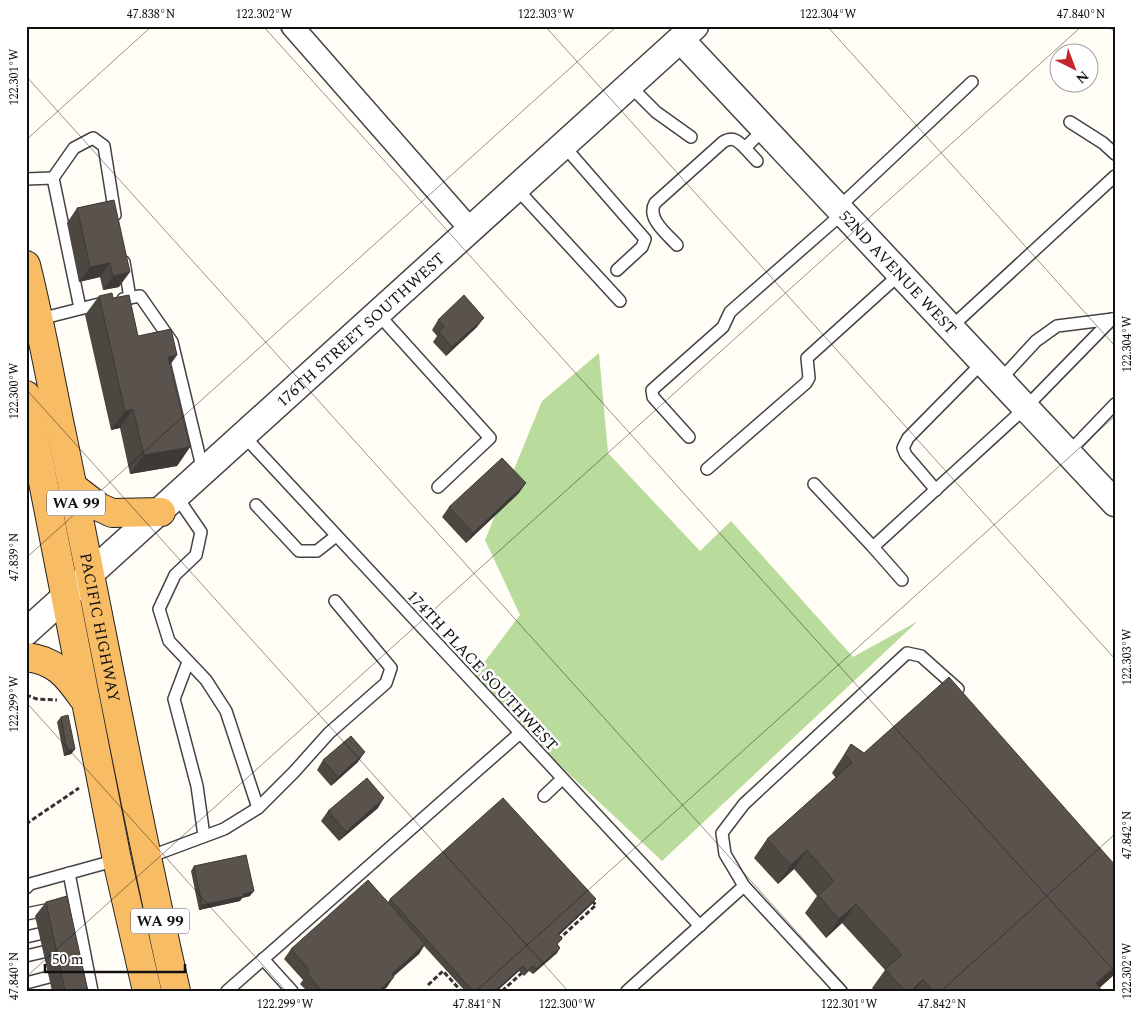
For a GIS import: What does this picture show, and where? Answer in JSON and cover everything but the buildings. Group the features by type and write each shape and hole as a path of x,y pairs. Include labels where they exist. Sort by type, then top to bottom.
{"highway":[{"name":"PACIFIC HIGHWAY","path":"26,265 40,319 146,858 176,991"},
{"name":"PACIFIC HIGHWAY","path":"26,395 66,597 74,701 117,860 147,991"},
{"path":"73,487 99,507 112,513 169,504"},
{"path":"26,656 38,658 55,665 66,674 74,701"}],"street":[{"path":"292,26 471,230"},
{"name":"176TH STREET SOUTHWEST","path":"26,632 688,33"},
{"name":"52ND AVENUE WEST","path":"688,33 764,129 1115,503"}],"lane":[{"path":"689,437 653,397 652,390 723,328 730,312 840,211 972,82"},
{"path":"630,86 656,112 691,138"},
{"path":"1070,122 1103,143 1115,154"},
{"path":"745,148 764,129"},
{"path":"80,308 54,178 74,148 94,138 104,146 117,224"},
{"path":"677,244 653,217 652,208 655,203 728,138 736,139 757,161"},
{"path":"564,146 645,239 642,247 617,270"},
{"path":"950,328 1115,176"},
{"path":"26,180 54,178"},
{"path":"517,188 620,300"},
{"path":"122,252 130,298"},
{"path":"707,469 806,383 809,378 807,358 900,274"},
{"path":"40,319 80,308 140,296 172,342 203,473"},
{"path":"378,314 490,438 438,487"},
{"path":"936,490 906,455 903,448 908,438 992,371 1057,326 1113,319"},
{"path":"873,547 1025,408 1113,319"},
{"path":"1068,453 1115,404"},
{"name":"174TH PLACE SOUTHWEST","path":"244,436 700,926"},
{"path":"814,484 902,580"},
{"path":"169,504 202,532 196,555 175,576 159,609 169,641 206,680 226,711 258,808"},
{"path":"256,505 299,551 317,551 336,536"},
{"path":"146,858 224,829 258,808 329,733 386,683 391,668 335,601"},
{"path":"841,991 744,886 724,854 722,833 744,804 908,653 921,656 951,681 964,696"},
{"path":"188,662 174,699 197,786 204,836"},
{"path":"227,991 520,733"},
{"path":"544,796 562,779"},
{"path":"26,888 30,884 117,860"},
{"path":"69,873 67,906 75,927 83,970 89,988"},
{"path":"627,991 744,886"},
{"path":"26,914 67,906"},
{"path":"26,937 39,934"},
{"path":"26,956 43,952"},
{"path":"263,959 292,991"},
{"path":"26,983 49,977"}],"path":[{"path":"26,695 48,700 74,701"},
{"path":"26,824 80,788"},
{"path":"553,944 596,905 590,898"},
{"path":"502,991 531,964"},
{"path":"428,985 443,971 461,991"}],"green space":[{"path":"599,353 608,453 700,551 731,521 853,657 918,621 662,861 470,681 520,615 485,540 542,401"}]}
